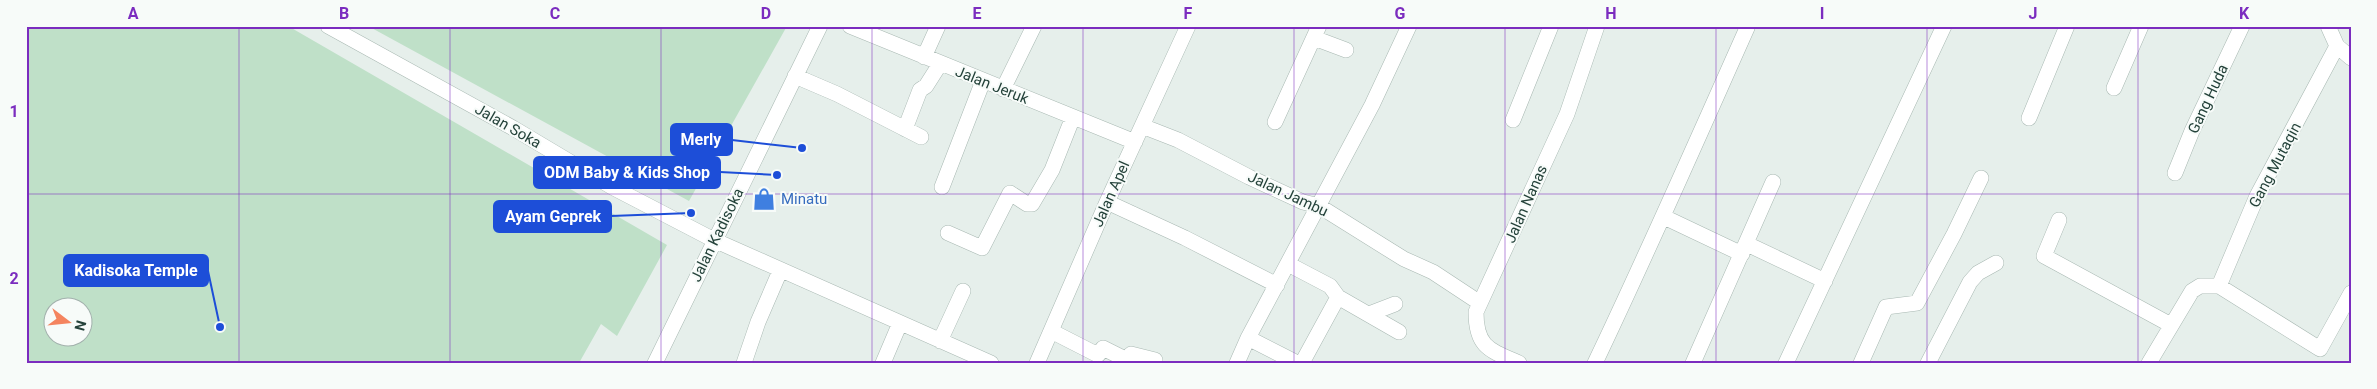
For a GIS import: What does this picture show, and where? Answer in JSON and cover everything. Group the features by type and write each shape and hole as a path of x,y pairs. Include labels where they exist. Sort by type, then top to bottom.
{"street":[{"name":"Jalan Soka","path":"328,26 513,128 612,187 714,240 780,271 991,363"},
{"name":"Jalan Kadisoka","path":"655,363 820,26"},
{"name":"Jalan Jeruk","path":"850,26 1135,142"},
{"path":"924,57 938,26"},
{"path":"1003,89 1034,26"},
{"name":"Jalan Apel","path":"1037,363 1107,202 1188,26"},
{"path":"1237,363 1248,338 1372,105 1408,26"},
{"path":"1513,120 1551,26"},
{"name":"Jalan Nanas","path":"1519,363 1494,352 1483,343 1476,331 1476,312 1567,114 1597,26"},
{"path":"1786,363 1944,26"},
{"path":"2029,118 2067,26"},
{"path":"2114,88 2141,26"},
{"name":"Gang Huda","path":"2176,173 2192,131 2242,26"},
{"path":"2328,26 2337,46 2351,58"},
{"path":"1595,363 1664,217 1684,167 1747,28"},
{"path":"1275,122 1316,32 1346,50"},
{"name":"Gang Mutaqin","path":"2219,286 2257,196 2337,46"},
{"path":"905,129 920,90 926,86 940,64"},
{"path":"795,76 837,94 920,137"},
{"path":"942,187 983,81"},
{"path":"948,233 982,248 1010,193 1027,204 1032,204 1052,170 1073,118"},
{"name":"Jalan Jambu","path":"1142,126 1178,140 1249,177 1303,202 1319,206 1404,258 1433,272 1480,302"},
{"path":"1861,363 1886,306 1917,304 1981,178"},
{"path":"1693,363 1773,182"},
{"path":"1107,202 1200,245 1277,286"},
{"path":"1664,217 1825,281"},
{"path":"2059,220 2044,252 2044,256 2171,324"},
{"path":"1928,363 1970,282 1978,273 1996,263"},
{"path":"1288,264 1330,286 1338,297 1399,332"},
{"path":"744,363 758,322 780,271"},
{"path":"2149,363 2192,291 2200,286 2219,286 2320,349 2351,293"},
{"path":"940,341 962,291"},
{"path":"1302,363 1338,297"},
{"path":"1369,314 1395,304"},
{"path":"883,363 900,323"},
{"path":"1051,331 1098,355 1103,348 1124,361 1130,354 1155,360"},
{"path":"1248,338 1297,363"}],"green space":[{"path":"26,26 288,26 667,245 617,336 601,324 579,363 26,363"},
{"path":"368,26 787,26 689,201"}],"place":[{"name":"Merly","path":"802,148"},
{"name":"ODM Baby & Kids Shop","path":"777,175"},
{"name":"Minatu","path":"764,199"},
{"name":"Ayam Geprek","path":"691,213"},
{"name":"Kadisoka Temple","path":"220,327"}]}
